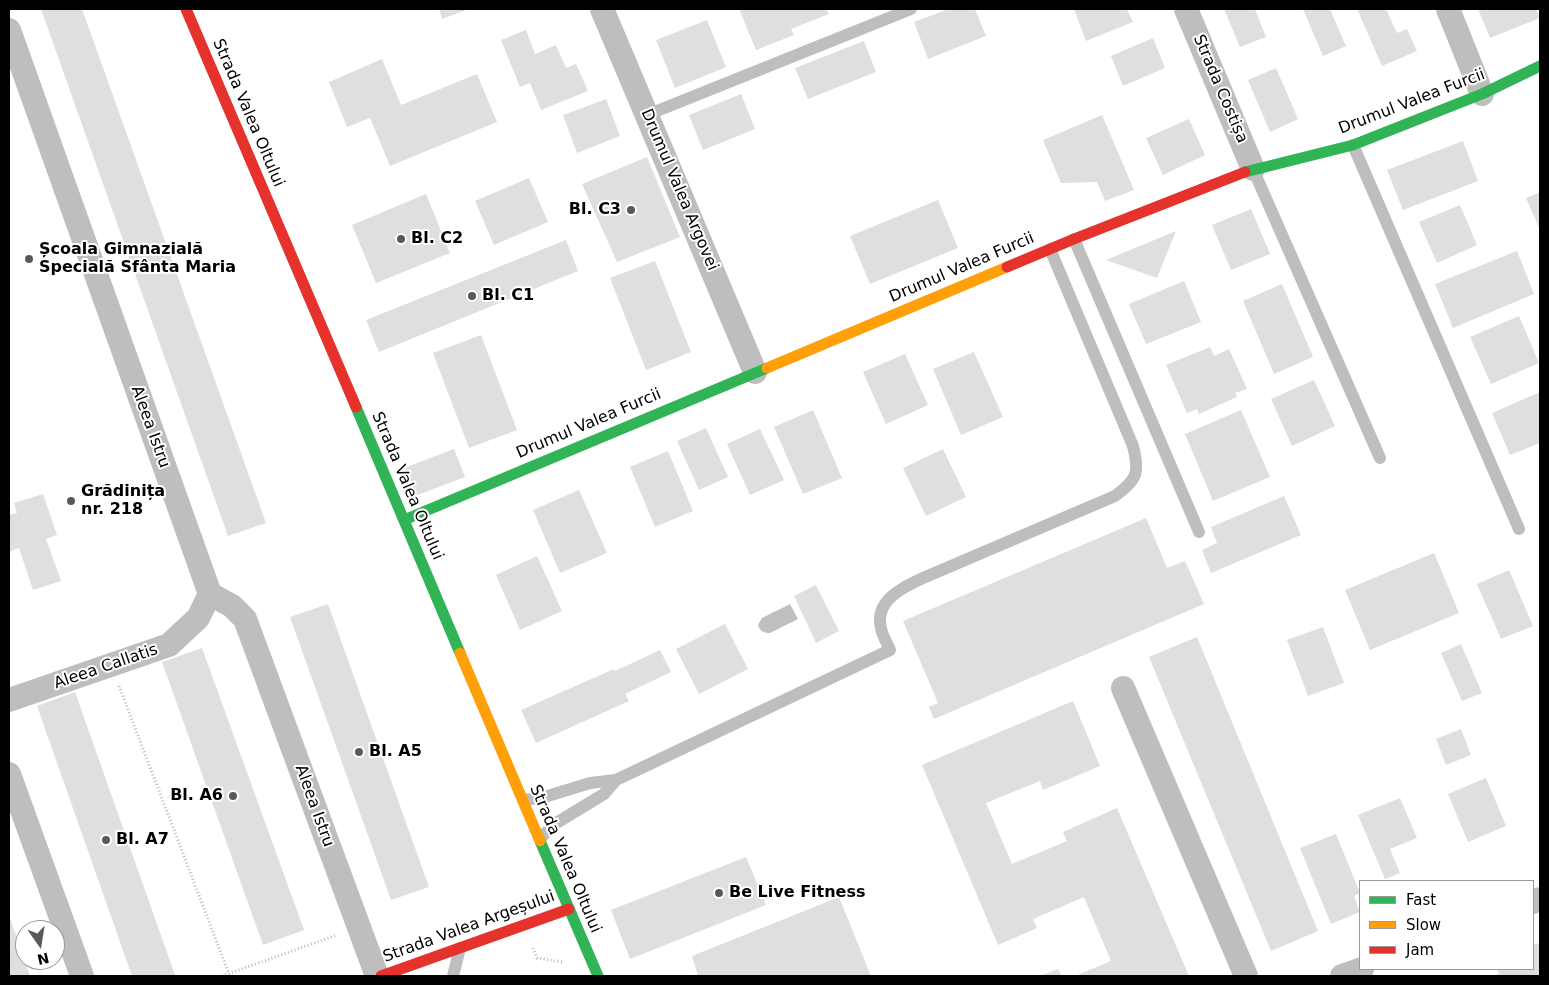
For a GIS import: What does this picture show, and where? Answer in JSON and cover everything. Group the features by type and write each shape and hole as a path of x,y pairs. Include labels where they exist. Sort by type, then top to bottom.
{"main road":[{"name":"Strada Valea Oltului","path":"186,9 598,976"},
{"name":"Drumul Valea Furcii","path":"404,520 1074,239 1253,169 1353,145 1482,94 1540,66"},
{"name":"Strada Valea Argeșului","path":"381,976 569,908"}],"street":[{"name":"Drumul Valea Argovei","path":"602,9 755,372"},
{"name":"Strada Costișa","path":"1186,9 1253,169"},
{"path":"1448,9 1482,94"},
{"name":"Aleea Istru","path":"9,30 210,594 232,606 245,618 377,976"},
{"name":"Aleea Callatis","path":"9,700 169,645 198,618 210,594"},
{"path":"1122,688 1246,976"},
{"path":"9,774 82,976"},
{"path":"1342,976 1359,970"}],"lane":[{"path":"647,115 911,9"},
{"path":"1353,145 1518,529"},
{"path":"1253,169 1380,458"},
{"path":"1074,239 1198,532"},
{"path":"523,800 541,798 590,783 616,780 890,650 880,628 880,613 886,602 895,593 909,584 1115,496 1129,485 1136,474 1136,457 1133,446 1050,249"},
{"path":"540,839 553,826 604,794 616,780"},
{"path":"453,976 460,948"}],"path":[{"path":"111,665 229,974"},
{"path":"525,924 537,958 561,960 566,968"},
{"path":"222,976 358,927"}],"shaded area":[{"path":"790,604 798,619 770,633 761,630 758,625 762,618"}],"building":[{"path":"41,9 82,9 266,523 228,536"},
{"path":"439,9 469,9 442,19"},
{"path":"739,9 826,9 829,14 791,29 794,35 756,50"},
{"path":"949,9 975,9 986,36 928,59 914,22"},
{"path":"1074,9 1127,9 1133,22 1086,41"},
{"path":"1224,9 1255,9 1266,37 1240,47"},
{"path":"1303,9 1330,9 1346,46 1323,56"},
{"path":"1357,9 1386,9 1397,33 1407,29 1417,51 1382,66"},
{"path":"1478,9 1536,9 1540,18 1490,38"},
{"path":"707,20 726,67 675,88 656,40"},
{"path":"526,30 535,54 556,45 566,68 576,64 588,91 541,110 530,83 520,87 501,40"},
{"path":"1153,38 1165,68 1123,86 1111,56"},
{"path":"864,41 876,72 808,99 795,68"},
{"path":"382,59 401,105 477,74 497,122 390,166 370,118 347,127 329,82"},
{"path":"1276,68 1298,119 1270,132 1248,80"},
{"path":"741,94 755,129 703,150 689,115"},
{"path":"606,99 620,136 577,153 563,115"},
{"path":"1102,115 1134,190 1105,201 1097,182 1061,183 1043,140"},
{"path":"1189,119 1205,155 1163,175 1146,138"},
{"path":"1463,141 1478,181 1403,210 1387,170"},
{"name":"Bl. C3","path":"647,157 680,237 617,262 582,184"},
{"path":"529,178 548,222 494,245 475,201"},
{"path":"1540,192 1540,230 1526,198"},
{"name":"Bl. C2","path":"426,194 450,253 376,283 352,225"},
{"path":"938,200 958,248 870,284 850,236"},
{"path":"1460,205 1477,245 1437,263 1419,222"},
{"path":"1251,209 1270,254 1231,270 1212,225"},
{"path":"1176,231 1157,278 1106,260"},
{"name":"Bl. C1","path":"566,240 578,271 379,352 366,320"},
{"path":"1517,251 1534,294 1453,328 1435,284"},
{"path":"655,261 691,352 646,370 610,278"},
{"path":"1184,281 1201,322 1146,344 1129,304"},
{"path":"1282,284 1313,357 1274,374 1243,301"},
{"path":"1519,316 1539,363 1491,384 1470,337"},
{"path":"481,335 517,430 469,448 433,353"},
{"path":"1210,347 1214,356 1229,349 1247,389 1235,393 1237,397 1199,414 1197,409 1187,413 1166,365"},
{"path":"974,352 1003,417 961,435 933,369"},
{"path":"905,354 928,405 886,424 863,372"},
{"path":"1314,380 1335,426 1292,446 1271,399"},
{"path":"1540,392 1540,443 1510,455 1492,413"},
{"path":"813,410 842,478 803,494 774,427"},
{"path":"1241,410 1270,477 1213,501 1185,434"},
{"path":"706,428 728,477 699,490 677,441"},
{"path":"760,429 784,480 750,495 727,444"},
{"path":"454,449 465,477 415,496 404,468"},
{"path":"943,449 966,497 926,516 903,468"},
{"path":"668,451 693,511 655,527 630,467"},
{"path":"579,490 607,553 560,573 533,510"},
{"path":"43,494 57,535 46,539 61,581 33,590 19,548 9,552 9,515 17,513 14,503"},
{"path":"1284,496 1301,535 1211,573 1202,550 1217,543 1211,527"},
{"path":"1146,518 1167,568 1185,561 1204,604 934,719 929,707 938,703 903,621"},
{"path":"1434,553 1459,613 1370,650 1345,590"},
{"path":"537,556 562,611 520,630 496,575"},
{"path":"1509,570 1533,626 1501,639 1477,584"},
{"path":"816,585 839,631 816,643 794,596"},
{"name":"Bl. A5","path":"328,604 429,887 391,900 290,617"},
{"path":"725,624 748,669 699,694 676,649"},
{"path":"1323,627 1344,683 1308,696 1287,640"},
{"path":"1197,637 1318,931 1271,951 1149,657"},
{"path":"1461,644 1482,693 1462,701 1441,653"},
{"name":"Bl. A6","path":"202,648 304,930 263,945 162,662"},
{"path":"660,650 671,672 625,694 629,701 536,743 521,710"},
{"name":"Bl. A7","path":"75,692 175,975 132,976 37,706"},
{"path":"1073,701 1100,766 1043,790 1040,781 986,803 1012,864 1067,841 1063,832 1117,808 1189,976 1075,976 1111,961 1084,897 1033,919 1037,928 998,945 922,765"},
{"path":"1461,729 1471,755 1446,765 1436,739"},
{"path":"1486,778 1506,826 1468,842 1448,794"},
{"path":"1400,798 1417,838 1390,849 1400,873 1385,879 1358,815"},
{"path":"1336,834 1359,891 1359,894 1354,896 1359,912 1331,924 1300,848"},
{"path":"746,857 766,905 630,959 611,910"},
{"path":"839,897 871,976 698,976 692,956"},
{"path":"9,915 15,932 15,970 28,970 30,976 9,976"},
{"path":"1538,943 1540,949 1540,976 1494,976 1499,974 1497,970 1534,970 1534,945"},
{"path":"1058,969 1062,976 1040,976"}],"traffic: fast":[{"path":"1245,172 1353,145 1482,94 1540,66"},
{"path":"404,520 767,368"},
{"path":"356,407 460,653"},
{"path":"540,841 598,976"}],"traffic: slow":[{"path":"767,368 1007,267"},
{"path":"460,653 540,841"}],"traffic: jam":[{"path":"186,9 356,407"},
{"path":"1007,267 1245,172"},
{"path":"381,976 569,909"}],"place":[{"name":"Bl. C3","path":"631,210"},
{"name":"Bl. C2","path":"401,239"},
{"name":"Școala Gimnazială Specială Sfânta Maria","path":"29,259"},
{"name":"Bl. C1","path":"472,296"},
{"name":"Grădinița nr. 218","path":"71,501"},
{"name":"Bl. A5","path":"359,752"},
{"name":"Bl. A6","path":"233,796"},
{"name":"Bl. A7","path":"106,840"},
{"name":"Be Live Fitness","path":"719,893"}]}
